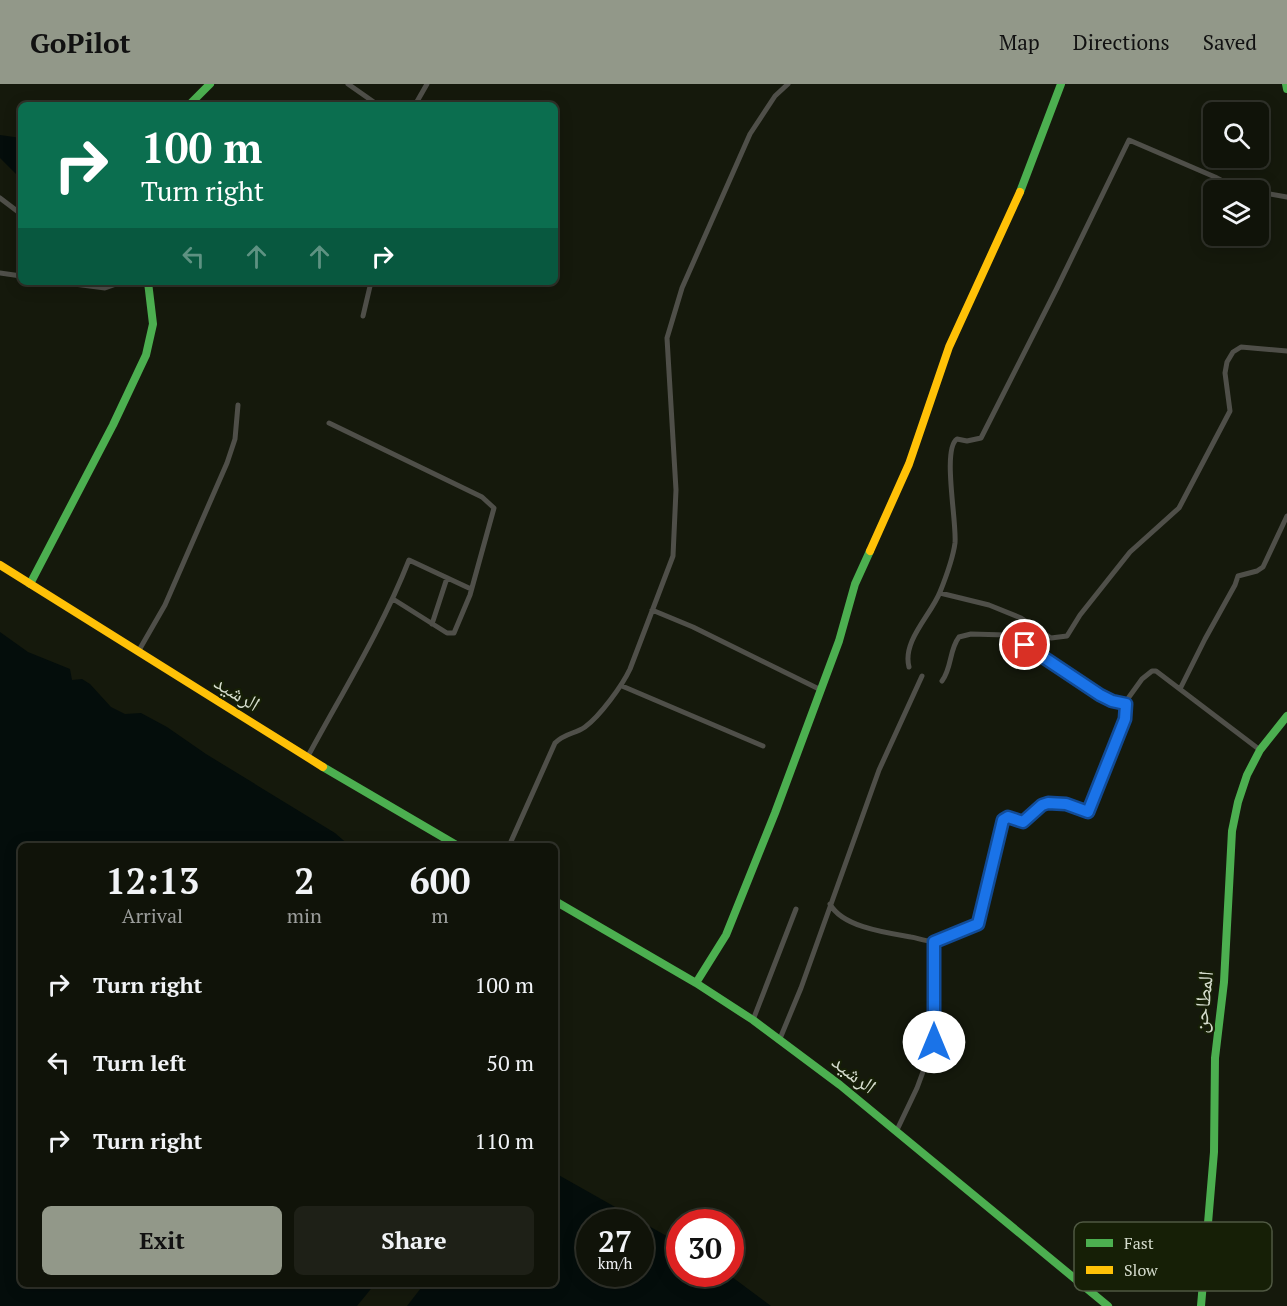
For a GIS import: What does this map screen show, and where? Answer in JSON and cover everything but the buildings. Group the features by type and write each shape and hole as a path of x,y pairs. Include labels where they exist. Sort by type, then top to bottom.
{"main road":[{"path":"192,102 210,84"},
{"path":"696,983 726,935 821,690 839,641 855,584 909,465 949,347 1018,197 1061,84"},
{"path":"1286,84 1287,90"},
{"path":"30,584 114,423 146,355 153,324 148,285"},
{"name":"الرشيد","path":"0,566 307,758 453,843"},
{"name":"المطاحن","path":"1208,1222 1214,1152 1215,1059 1224,982 1232,831 1247,775 1260,750 1287,716"},
{"name":"الرشيد","path":"558,904 696,983 753,1020 840,1085 1074,1278"},
{"name":"الرشيد","path":"1090,1291 1108,1306"},
{"name":"المطاحن","path":"1201,1306 1202,1291"}],"street":[{"path":"348,84 374,102"},
{"path":"417,102 427,84"},
{"path":"510,843 555,743 586,726 622,686 673,556 676,490 667,338 682,288 745,144 775,96 788,84"},
{"path":"909,667 907,657 911,643 940,592 955,544 950,473 953,442 957,439 967,441 981,438 1129,140 1219,180"},
{"path":"1269,194 1287,197"},
{"path":"0,198 18,212"},
{"path":"0,273 18,276"},
{"path":"82,285 105,288 113,285"},
{"path":"363,316 371,285"},
{"path":"940,592 988,605 1021,618 1051,638 1067,636 1080,615 1130,552 1179,508 1230,411 1226,373 1227,362 1233,352 1241,347 1287,351"},
{"path":"138,652 165,605 224,471 235,439 238,405"},
{"path":"329,423 482,497 494,508 471,589 454,633 449,634 393,599"},
{"path":"1180,689 1236,585 1238,576 1257,572 1263,567 1287,516"},
{"path":"307,758 393,599 409,560 471,589"},
{"path":"432,624 447,578"},
{"path":"652,610 693,627 821,690"},
{"path":"942,681 959,637 971,634 1006,635 1011,636 1100,695 1126,704"},
{"path":"830,904 838,914 857,924 934,942 978,924 1002,824 1006,818 1023,822 1042,805 1055,802 1088,812 1125,719 1126,704 1142,679 1152,671 1156,671 1260,750"},
{"path":"779,1041 801,988 879,770 922,676"},
{"path":"622,686 763,746"},
{"path":"753,1020 796,909"},
{"path":"896,1132 917,1088 934,1042 934,942"}],"shaded area":[{"path":"0,135 18,138 18,175 0,158"},
{"path":"0,632 28,652 70,669 72,680 82,679 90,684 111,707 125,714 141,713 167,727 206,754 335,833 347,843 18,843 18,1287 558,1287 558,1175 619,1209 576,1209 576,1287 654,1287 654,1229 666,1236 666,1287 744,1286 771,1306 0,1306"}],"pier":[{"path":"373,1287 422,1287 407,1306 357,1306"}],"traffic: fast":[{"path":"192,102 210,84"},
{"path":"1020,192 1061,84"},
{"path":"1286,84 1287,89"},
{"path":"30,584 113,425 146,355 153,324 148,285"},
{"path":"696,983 726,935 775,813 839,641 855,584 870,551"},
{"path":"1208,1222 1214,1152 1215,1058 1224,982 1232,831 1247,775 1260,750 1287,716"},
{"path":"323,767 453,843"},
{"path":"558,903 696,983 753,1020 840,1085 1074,1278"},
{"path":"1090,1291 1108,1306"},
{"path":"1201,1306 1202,1291"}],"traffic: slow":[{"path":"870,551 909,464 949,347 1020,192"},
{"path":"0,565 323,767"}],"route":[{"path":"934,1042 934,942 978,924 1003,820 1008,817 1023,822 1042,805 1055,802 1088,812 1125,719 1126,704 1100,695 1025,645"}]}
